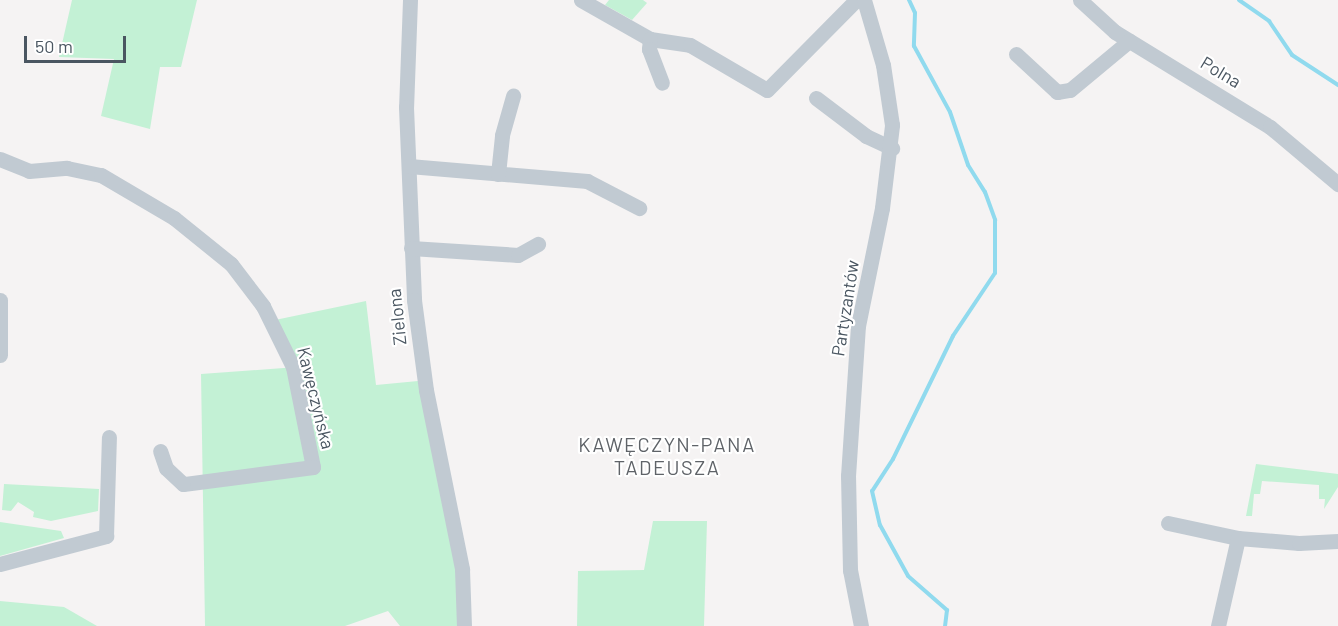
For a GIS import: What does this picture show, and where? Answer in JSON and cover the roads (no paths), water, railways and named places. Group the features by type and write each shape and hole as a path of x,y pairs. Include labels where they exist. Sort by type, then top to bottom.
{"street":[{"name":"Zielona","path":"410,0 406,63 411,248 421,358 462,569 464,626"},
{"path":"581,0 650,39 690,45 767,90 856,0"},
{"name":"Partyzantów","path":"861,626 846,529 855,367 858,327 892,148 884,65 864,0"},
{"name":"Polna","path":"1080,0 1097,18 1129,41 1245,109 1338,184"},
{"path":"650,39 649,49 662,83"},
{"path":"1016,54 1057,92 1070,90 1129,41"},
{"path":"498,174 502,135 513,96"},
{"path":"816,98 866,136 892,148"},
{"name":"Kawęczyńska","path":"0,159 29,171 67,168 101,175 174,218 231,264 255,292 292,367 313,467 183,484 166,468 160,451"},
{"path":"409,166 587,181 639,208"},
{"path":"411,248 518,255 538,243"},
{"path":"0,300 0,355"},
{"path":"0,564 106,537 109,437"},
{"path":"1168,523 1238,538 1299,543 1338,541"},
{"path":"1218,626 1238,538"}],"waterway":[{"path":"909,0 915,13 914,46 950,112 968,165 985,192 995,220 995,273 953,336 893,459 872,491 880,525 908,576 947,610 945,626"},
{"path":"1239,0 1269,21 1292,55 1338,85"}],"district":[{"name":"KAWĘCZYN-PANA TADEUSZA","path":"667,456"}]}
